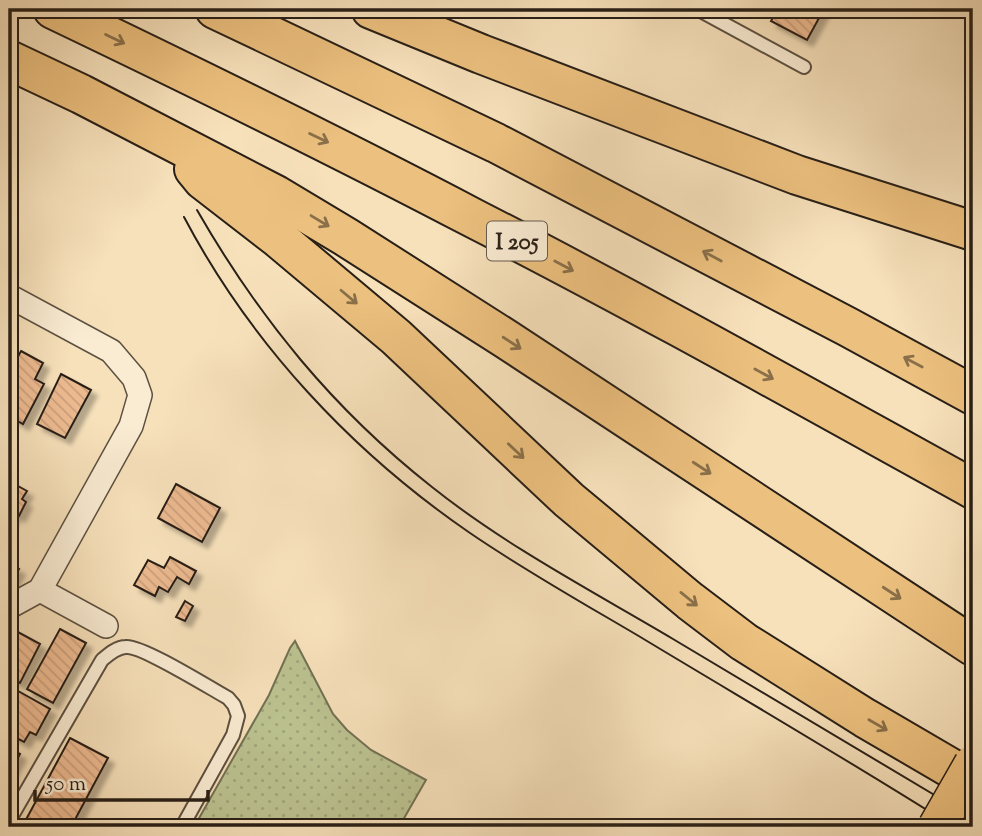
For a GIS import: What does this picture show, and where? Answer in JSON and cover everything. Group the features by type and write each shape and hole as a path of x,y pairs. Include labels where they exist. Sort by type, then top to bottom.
{"highway":[{"name":"I 205","path":"53,9 314,136 478,220 663,318 973,489"},
{"path":"215,9 496,143 973,395"},
{"path":"372,9 481,54 797,175 973,231"},
{"path":"9,60 81,94 276,195 346,237 973,646"},
{"path":"173,143 203,180 278,237 396,337 569,500 690,601 744,642 865,718 973,781"}],"main road":[{"path":"937,827 973,764"}],"street":[{"path":"9,296 111,351 134,378 140,395 131,426 40,590 9,607"},
{"path":"40,590 106,626"}],"lane":[{"path":"697,9 804,67"},
{"path":"9,821 102,660 123,646 151,655 228,698 238,716 233,735 182,827"}],"green space":[{"path":"295,641 333,714 347,730 371,750 426,780 399,827 194,827 269,695"}],"building":[{"path":"778,9 824,9 807,40 771,21"},
{"path":"21,351 43,363 35,379 44,384 23,424 9,416 9,373"},
{"path":"61,374 91,390 65,438 37,424"},
{"path":"9,481 27,491 22,499 26,502 19,516 14,513 9,523"},
{"path":"176,484 220,508 202,542 158,518"},
{"path":"170,557 196,571 189,584 177,577 168,592 159,587 155,596 134,585 148,560 164,568"},
{"path":"9,564 19,569 9,588"},
{"path":"185,601 193,606 185,621 176,617"},
{"path":"60,629 86,643 53,703 27,689"},
{"path":"16,631 40,644 20,683 9,677 9,645"},
{"path":"11,687 50,709 36,735 30,732 24,742 9,734"},
{"path":"70,738 108,758 71,827 22,827"},
{"path":"9,748 20,754 9,775"}],"tram line":[{"path":"197,210 272,325 330,394 396,457 460,509 550,567 973,818"},
{"path":"184,217 240,309 308,392 345,431 427,501 532,573 954,827"}]}
